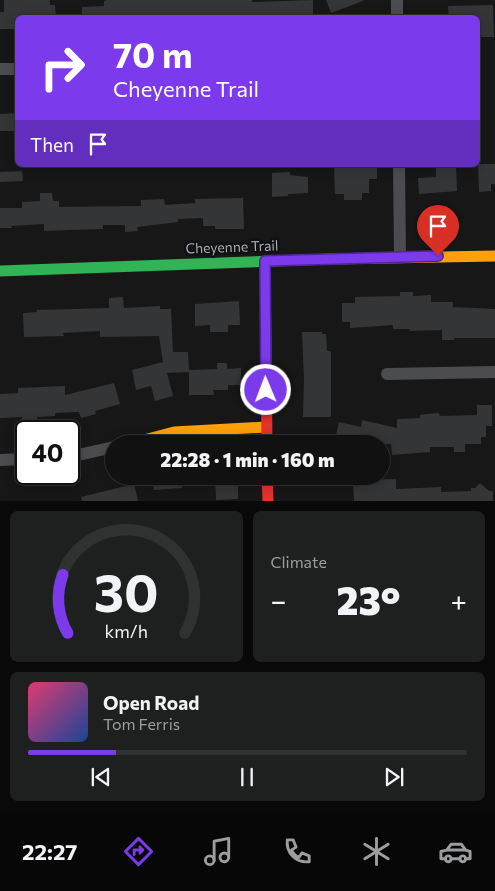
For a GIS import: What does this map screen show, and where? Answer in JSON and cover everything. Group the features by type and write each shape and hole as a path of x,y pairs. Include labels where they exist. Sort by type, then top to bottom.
{"street":[{"path":"397,0 397,15"},
{"path":"0,69 15,69"},
{"path":"399,167 400,257"},
{"name":"Cheyenne Trail","path":"0,271 265,261 495,256"},
{"path":"265,261 266,435"},
{"path":"387,374 495,372"},
{"path":"163,435 194,430 266,427"},
{"path":"80,455 105,450"},
{"path":"0,460 15,459"},
{"path":"267,485 268,501"}],"building":[{"path":"4,0 50,0 50,5 55,5 56,15 15,15 15,29 0,29 0,12 4,12"},
{"path":"252,0 252,2 313,0 313,15 82,15 82,7 104,6 104,1"},
{"path":"326,0 363,0 363,1 331,13"},
{"path":"493,5 494,37 480,37 480,15 449,15 448,6"},
{"path":"15,113 15,131 0,131 0,114"},
{"path":"480,164 495,164 495,184 491,184 491,191 479,192 478,167 480,167"},
{"path":"334,167 377,167 377,179 369,179 369,193 362,193 362,200 344,200 344,194 335,194"},
{"path":"436,167 456,167 457,191 419,194 418,178 436,177"},
{"path":"22,171 23,181 0,182 0,172"},
{"path":"290,172 290,175 308,177 308,193 272,197 272,173"},
{"path":"40,193 52,193 53,201 59,201 59,207 141,206 141,200 164,199 165,205 195,203 195,199 243,198 244,229 215,229 215,226 203,226 203,218 178,219 178,222 137,227 138,231 125,232 125,225 103,225 103,229 44,231 44,224 0,228 0,208 22,208 22,202 40,201"},
{"path":"400,292 413,292 413,296 431,295 431,302 453,302 453,307 495,309 495,338 454,338 454,340 442,340 442,330 410,331 410,329 393,329 393,325 350,328 350,322 342,322 342,303 355,303 355,297 400,296"},
{"path":"123,297 124,308 160,306 160,309 171,309 173,352 188,352 189,370 217,369 217,363 227,363 227,369 241,368 241,385 228,385 228,390 213,390 214,395 189,395 189,372 167,373 173,396 155,401 151,386 136,390 132,370 163,362 159,336 100,337 100,331 63,333 64,336 24,337 23,313 37,312 37,310 109,308 109,298"},
{"path":"239,301 240,325 228,325 228,332 210,332 210,325 195,326 195,304"},
{"path":"302,332 322,332 322,334 326,334 327,351 331,351 331,417 303,417"},
{"path":"114,383 120,404 95,411 96,414 81,418 79,412 55,413 55,416 37,417 37,420 22,420 22,417 0,418 0,394 18,393 18,388 65,386 65,395"},
{"path":"477,405 492,405 492,426 486,426 486,437 481,437 481,444 465,444 465,452 454,452 454,447 430,447 430,452 392,455 390,435 336,435 339,422 361,427 362,420 397,428 397,419 420,418 420,415 426,414 439,413 440,416 477,415"},
{"path":"390,479 396,479 396,489 441,487 441,492 471,491 471,488 475,488 480,483 489,491 493,491 493,501 354,501 353,485 390,485"},
{"path":"134,485 138,501 82,501 81,497"},
{"path":"154,485 182,485 182,488 154,490"},
{"path":"215,485 238,485 238,499 216,500"}],"traffic: fast":[{"path":"0,271 331,259"}],"traffic: slow":[{"path":"331,259 495,256"},
{"path":"163,435 174,432 266,427"}],"traffic: jam":[{"path":"265,261 267,435"},
{"path":"267,485 268,501"}],"route":[{"path":"266,390 265,261 438,256"}]}
